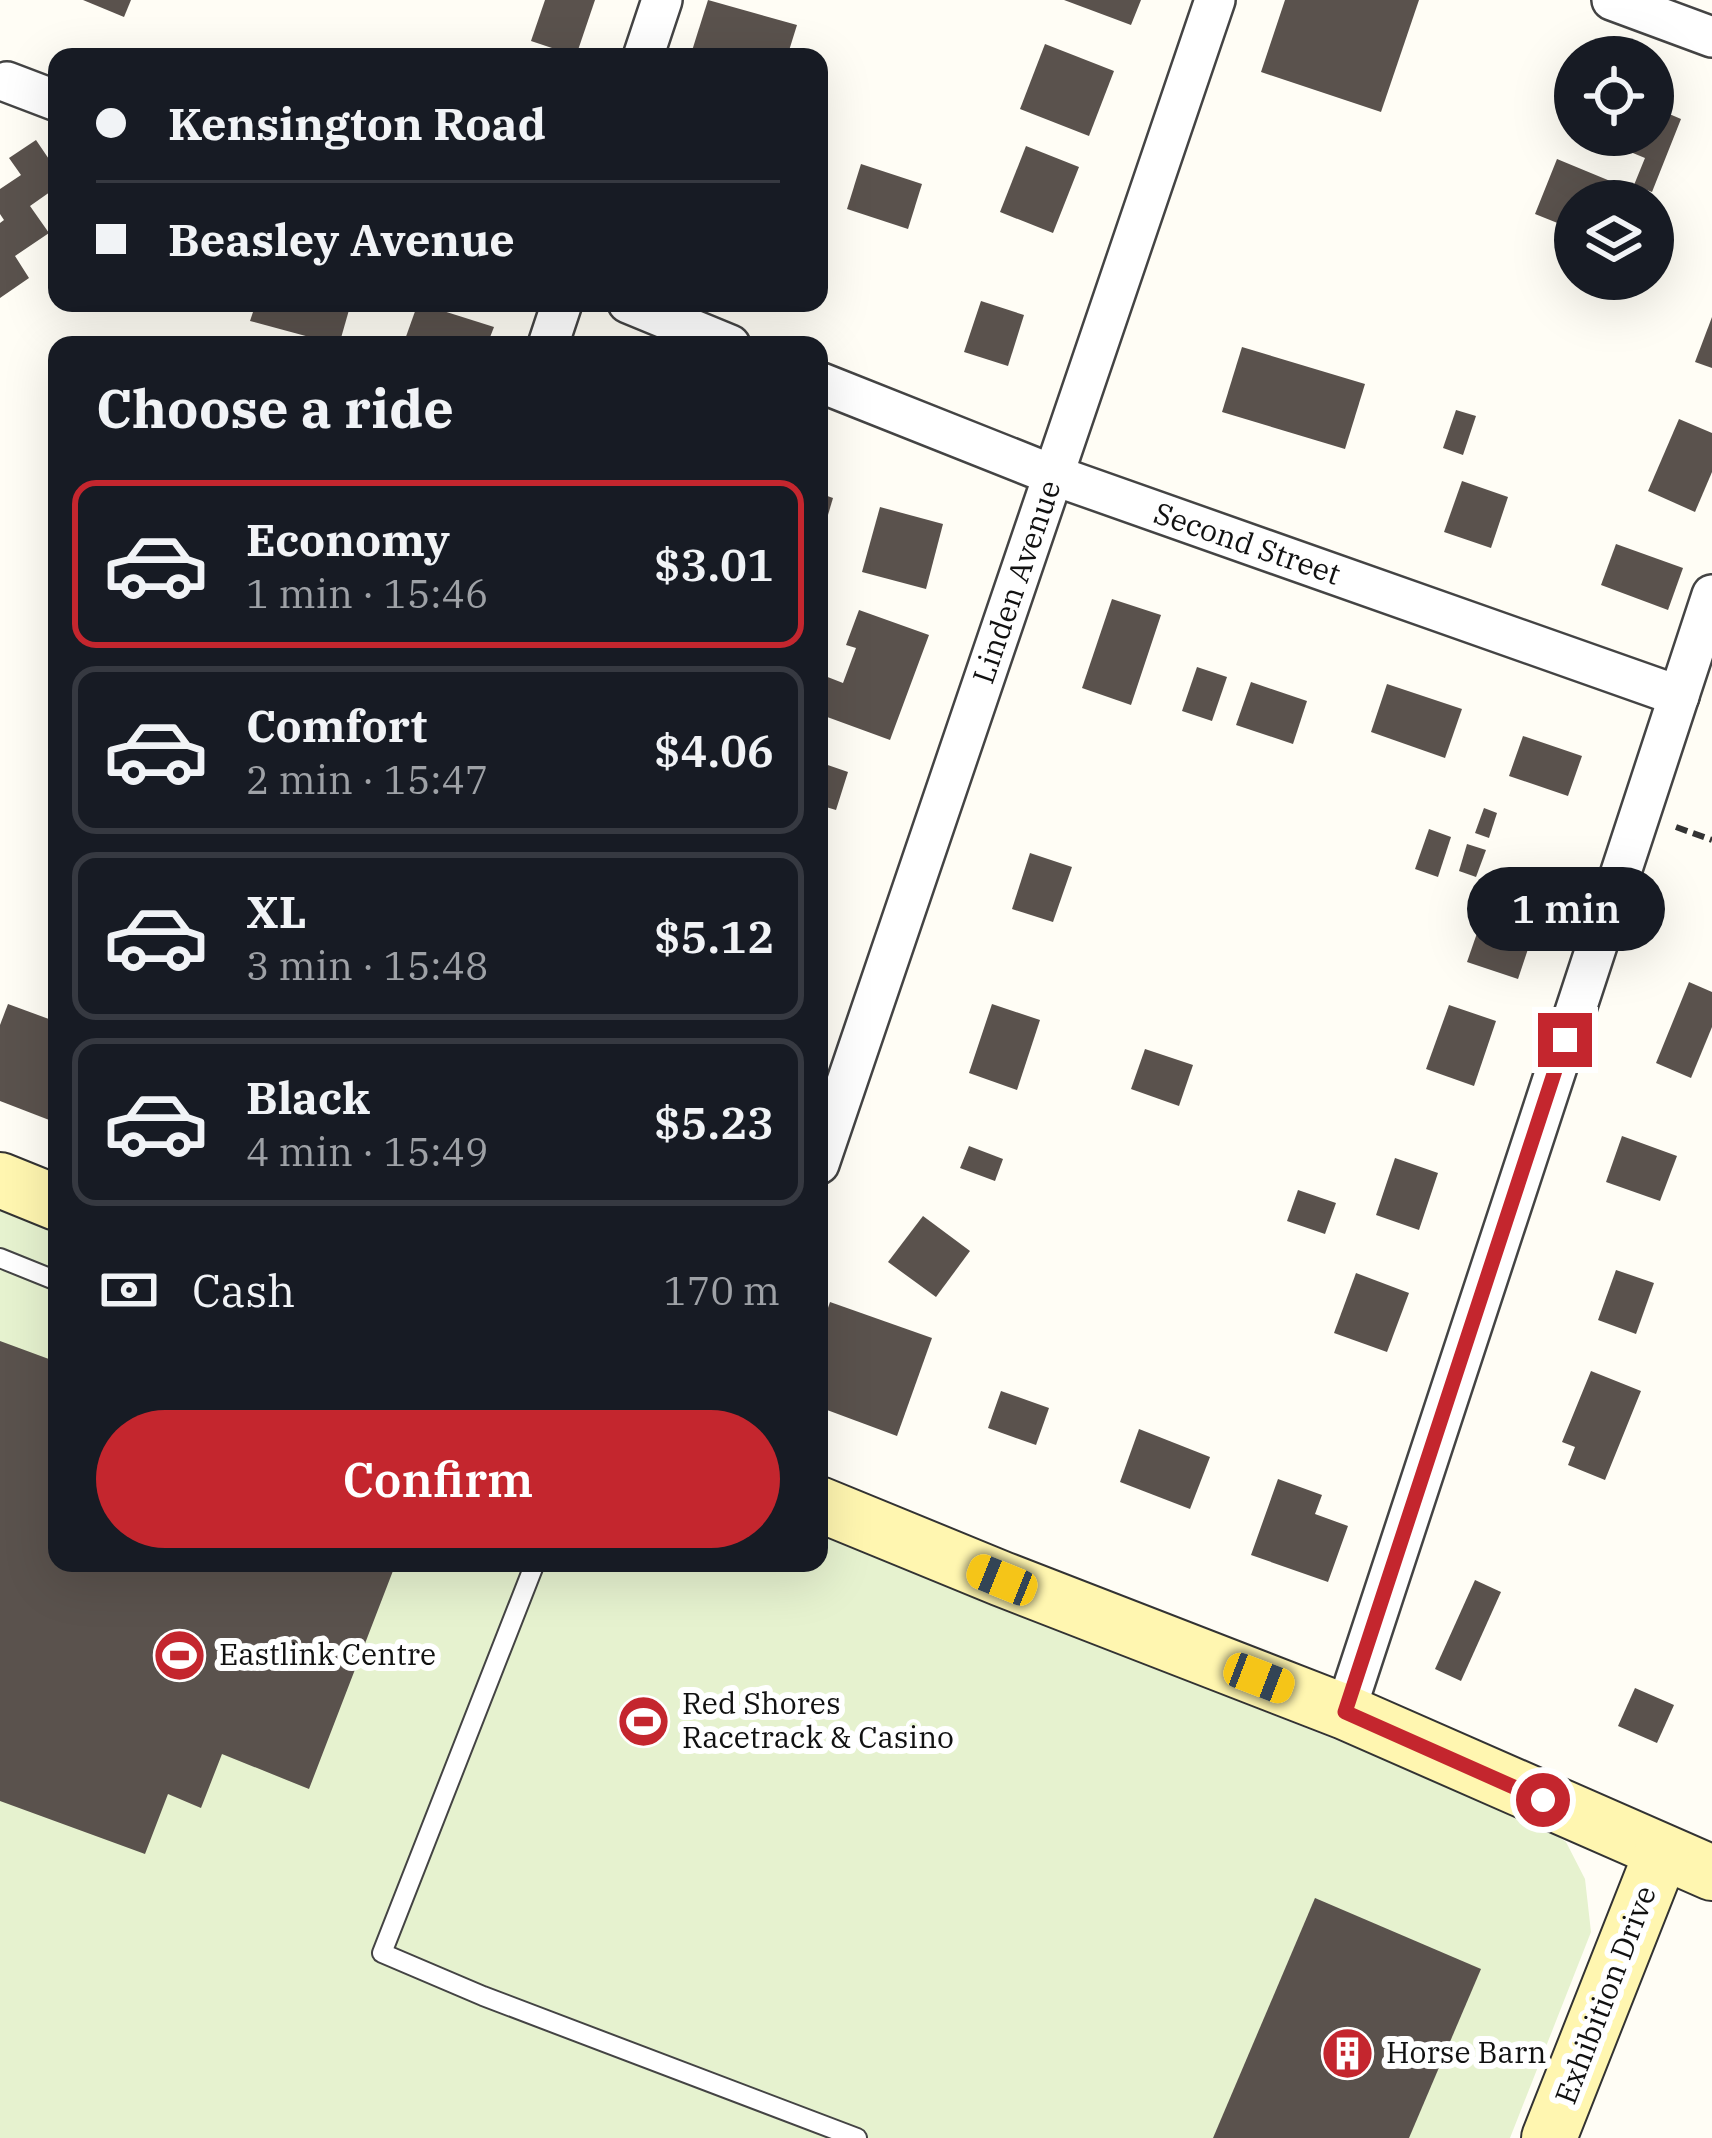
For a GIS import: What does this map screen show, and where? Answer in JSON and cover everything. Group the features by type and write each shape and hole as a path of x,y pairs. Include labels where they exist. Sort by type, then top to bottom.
{"street":[{"path":"647,48 662,0"},
{"name":"Linden Avenue","path":"828,1137 1215,0"},
{"path":"1612,0 1712,38"},
{"path":"2,86 48,99"},
{"path":"650,312 708,336"},
{"name":"Second Street","path":"828,386 1053,475 1679,696"},
{"path":"1345,1712 1712,595"},
{"path":"0,1180 48,1199"},
{"path":"828,1508 1345,1712 1712,1873"},
{"name":"Exhibition Drive","path":"1550,2138 1662,1852"}],"lane":[{"path":"0,1258 48,1277"},
{"path":"531,1572 382,1953 857,2138"}],"green space":[{"name":"Red Shores Racetrack & Casino","path":"0,1207 48,1226 48,1572 828,1572 828,1539 1523,1814 1566,1842 1585,1879 1591,1932 1510,2138 0,2138"}],"building":[{"path":"83,0 131,0 124,17"},
{"path":"545,0 595,0 579,48 552,48 531,41"},
{"path":"708,0 797,25 790,48 693,48"},
{"path":"1064,0 1141,0 1131,25"},
{"path":"1285,0 1419,0 1381,112 1261,72"},
{"path":"1045,44 1114,71 1089,136 1020,109"},
{"path":"36,140 48,158 48,193 30,206 48,234 15,256 29,278 0,298 0,223 4,220 0,189 21,175 9,158"},
{"path":"1026,146 1079,167 1053,233 1000,212"},
{"path":"1640,156 1666,156 1657,180 1636,180 1645,158"},
{"path":"1557,159 1608,180 1554,180 1554,222 1535,214"},
{"path":"861,164 922,184 908,229 847,209"},
{"path":"981,301 1024,315 1008,366 964,352"},
{"path":"253,312 348,312 342,336 306,336 250,321"},
{"path":"415,312 446,312 494,327 490,336 406,336"},
{"path":"1712,317 1712,368 1695,362"},
{"path":"1242,347 1365,384 1345,449 1222,412"},
{"path":"1456,410 1476,416 1463,455 1443,448"},
{"path":"1679,419 1712,433 1712,472 1695,512 1648,491"},
{"path":"1462,481 1508,497 1491,548 1444,532"},
{"path":"880,507 943,524 926,589 862,572"},
{"path":"1616,544 1683,568 1668,610 1601,585"},
{"path":"1112,599 1161,615 1131,705 1082,688"},
{"path":"859,610 929,635 890,740 828,717 828,677 843,683 856,648 846,645"},
{"path":"1197,667 1227,677 1212,721 1182,711"},
{"path":"1251,682 1307,701 1293,744 1236,725"},
{"path":"1387,684 1462,709 1445,758 1371,732"},
{"path":"1523,736 1582,756 1568,796 1509,776"},
{"path":"828,765 848,772 836,810 828,808"},
{"path":"1484,808 1497,813 1489,838 1475,833"},
{"path":"1429,829 1451,837 1438,877 1415,869"},
{"path":"1467,844 1486,850 1476,877 1459,871"},
{"path":"1030,853 1072,867 1053,922 1012,909"},
{"path":"1493,887 1543,904 1518,979 1467,962"},
{"path":"1689,982 1712,992 1712,1027 1691,1078 1656,1063"},
{"path":"8,1004 48,1019 48,1120 0,1101 0,1025"},
{"path":"992,1004 1040,1020 1017,1090 969,1073"},
{"path":"1449,1005 1496,1021 1474,1086 1426,1069"},
{"path":"1145,1049 1193,1065 1179,1106 1131,1089"},
{"path":"1622,1136 1677,1156 1660,1201 1606,1182"},
{"path":"969,1146 1003,1159 995,1181 960,1168"},
{"path":"1395,1158 1438,1173 1419,1230 1376,1215"},
{"path":"1298,1190 1336,1203 1325,1234 1287,1221"},
{"path":"923,1216 970,1251 936,1297 888,1262"},
{"path":"1616,1270 1654,1283 1636,1334 1598,1320"},
{"path":"1356,1273 1409,1293 1387,1352 1334,1333"},
{"path":"830,1302 932,1338 897,1436 828,1410"},
{"name":"Eastlink Centre","path":"0,1341 48,1359 48,1572 393,1572 309,1789 222,1754 201,1808 168,1794 145,1854 0,1801"},
{"path":"1591,1371 1641,1391 1605,1480 1568,1465 1575,1447 1562,1442"},
{"path":"1001,1391 1049,1408 1036,1445 988,1428"},
{"path":"1139,1429 1210,1457 1190,1509 1120,1482"},
{"path":"1278,1479 1322,1495 1315,1514 1348,1526 1328,1582 1251,1555"},
{"path":"1475,1580 1501,1592 1461,1681 1435,1669"},
{"path":"1635,1688 1674,1705 1657,1743 1618,1726"},
{"name":"Horse Barn","path":"1315,1898 1481,1969 1409,2138 1213,2138"}],"place":[{"name":"Eastlink Centre","path":"180,1655"},
{"name":"Red Shores Racetrack & Casino","path":"643,1721"},
{"name":"Horse Barn","path":"1347,2053"}],"route":[{"path":"1543,1800 1345,1712 1565,1040"}]}
